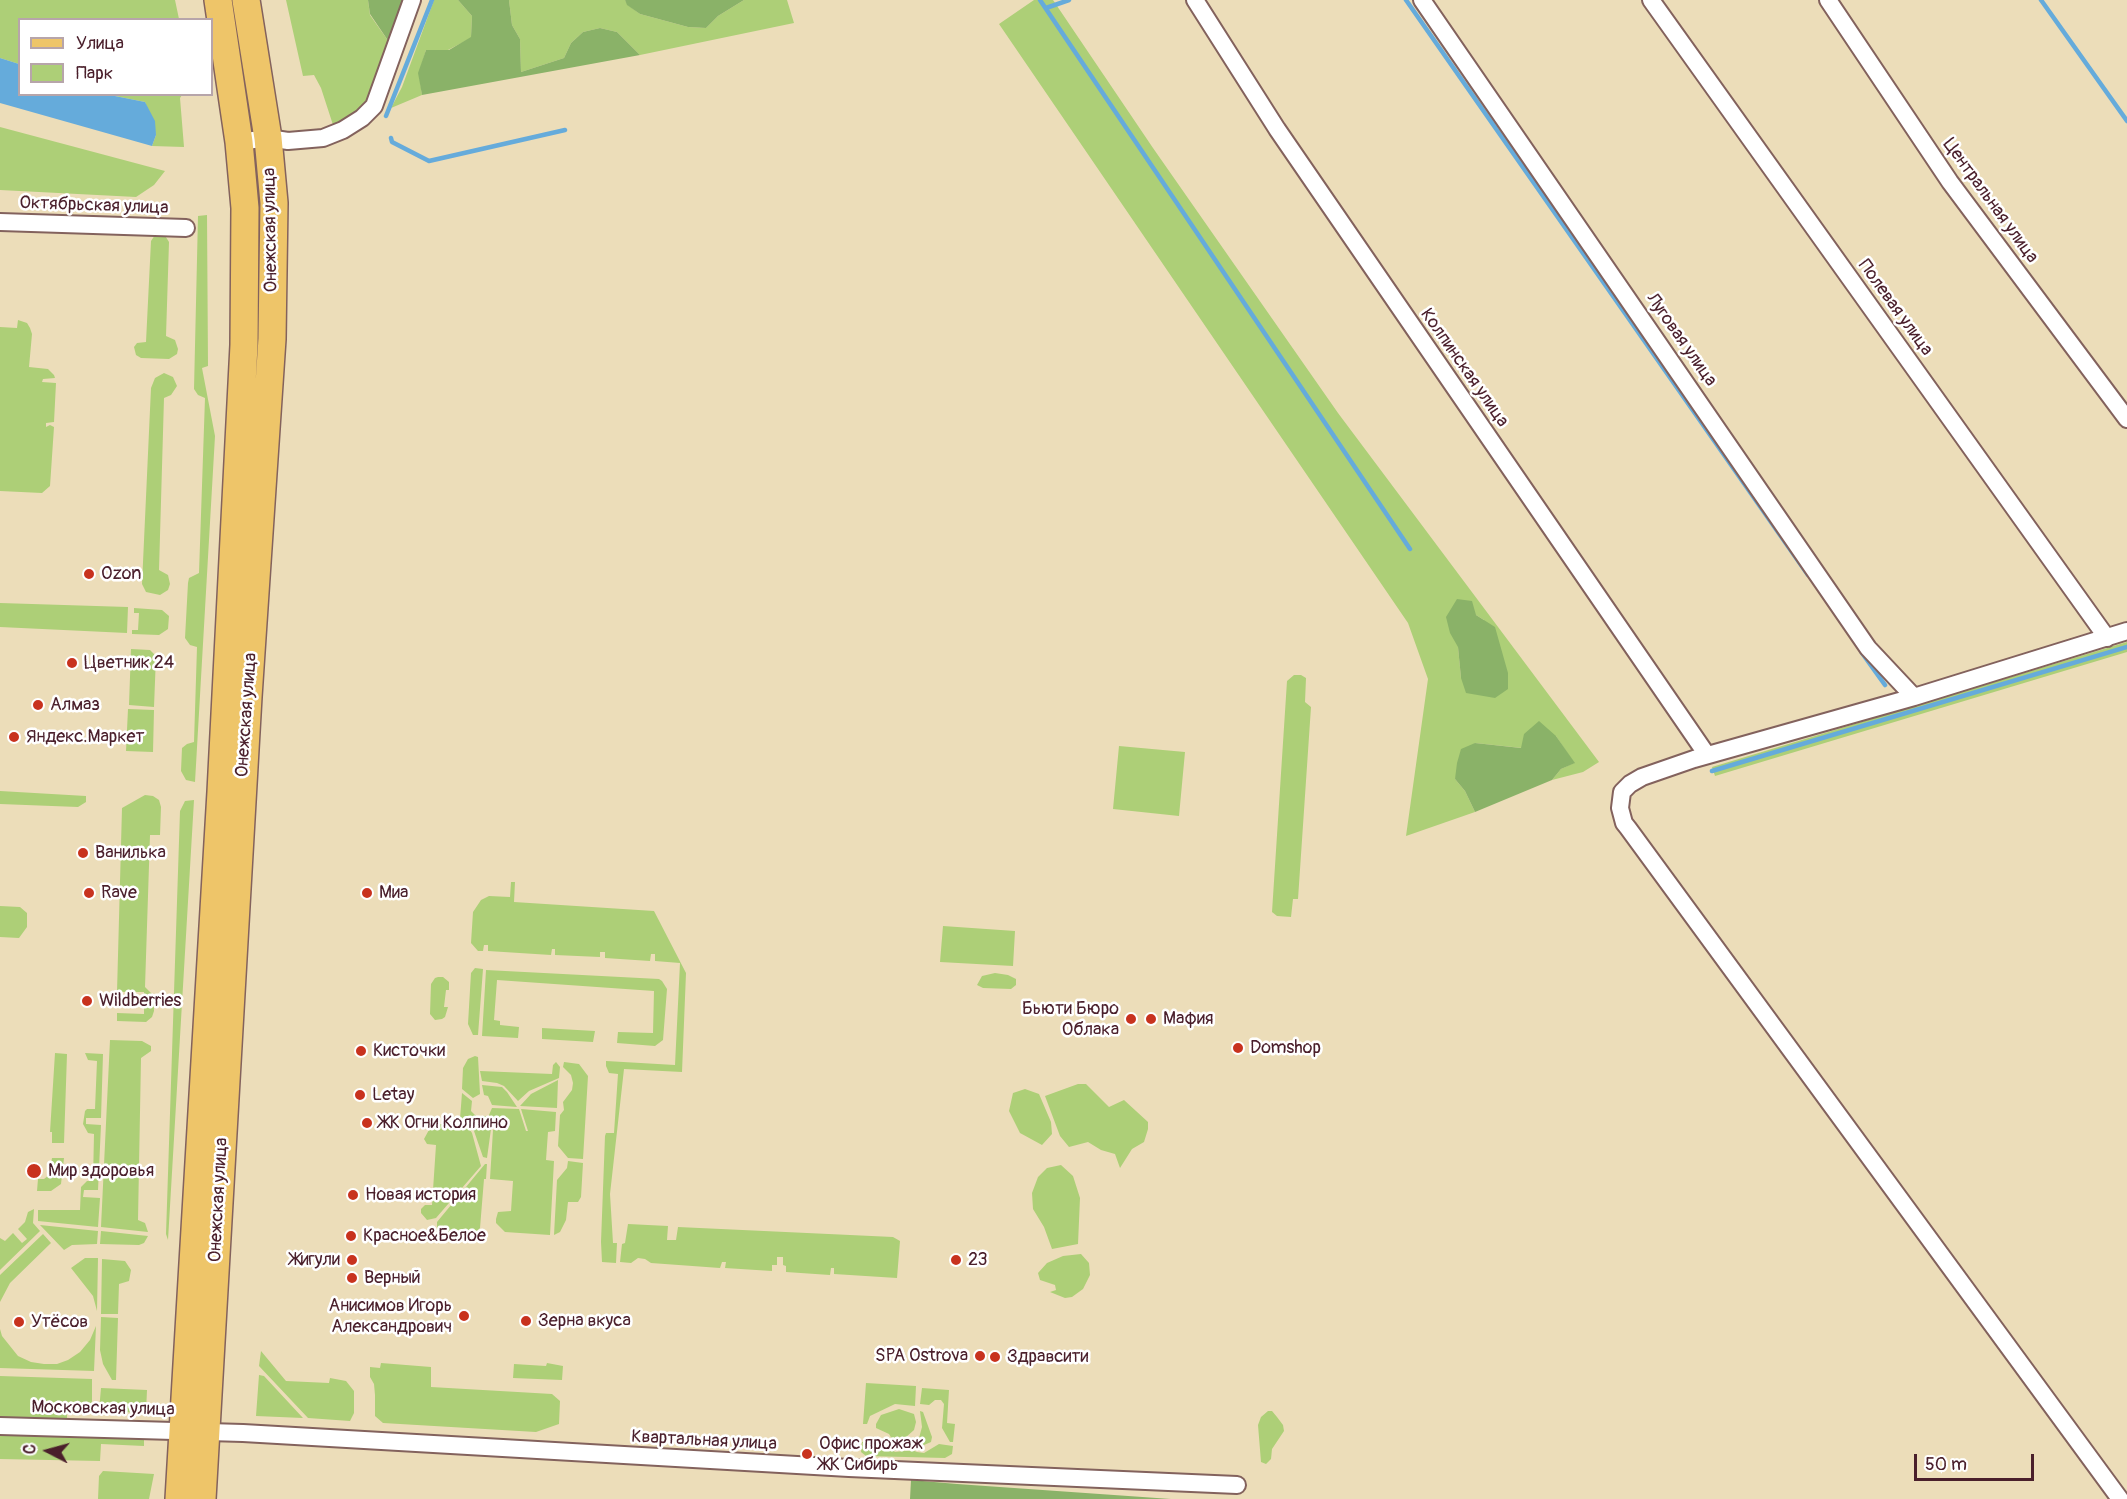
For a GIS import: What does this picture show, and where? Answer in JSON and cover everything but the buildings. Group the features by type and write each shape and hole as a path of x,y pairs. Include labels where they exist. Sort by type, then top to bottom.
{"main road":[{"name":"Онежская улица","path":"194,1431 219,816 244,345 245,208 239,142 218,0"},
{"name":"Онежская улица","path":"194,1431 248,708 272,339 274,203 268,138 246,0"},
{"path":"179,1499 194,1431"},
{"path":"194,1431 202,1499"}],"street":[{"path":"239,142 268,138 288,141 323,138 343,130 362,118 374,106 412,0"},
{"name":"Колпинская улица","path":"1195,0 1283,139 1707,755"},
{"name":"Луговая улица","path":"1422,0 1868,648 1914,697"},
{"name":"Полевая улица","path":"1651,0 2107,638"},
{"name":"Центральная улица","path":"1828,0 1950,182 2127,419"},
{"name":"Октябрьская улица","path":"0,222 186,228"},
{"path":"2120,1499 1624,823 1620,808 1622,792 1642,777 1707,755 1914,697 2127,631"},
{"name":"Московская улица","path":"0,1426 194,1431"},
{"name":"Квартальная улица","path":"194,1431 860,1469 1237,1485"}],"green space":[{"path":"0,0 175,0 179,18 18,18 18,64 0,58"},
{"path":"286,0 368,0 370,15 391,45 367,109 334,128 321,88 314,75 303,76"},
{"path":"368,0 407,0 391,45 370,14"},
{"path":"434,0 458,0 472,16 471,38 448,50 426,50 419,73 422,95 391,108 402,87"},
{"path":"458,0 509,0 512,25 520,39 521,72 564,58 571,43 583,32 600,28 617,32 640,55 422,95 418,73 426,50 449,50 471,37 472,16"},
{"path":"509,0 625,0 640,14 688,27 706,28 718,16 744,0 787,0 794,23 640,55 617,32 600,28 583,32 571,43 564,58 521,72 520,39 512,25"},
{"path":"625,0 744,0 718,16 706,28 688,27 640,14 627,5"},
{"path":"1034,0 1053,0 1338,413 1599,762 1583,772 1552,780 1561,769 1574,763 1556,736 1522,748 1475,743 1455,779 1465,791 1475,812 1406,836 1428,679 1408,623 999,24","holes":["1476,615 1484,620 1461,678 1458,647"]},
{"path":"115,96 181,96 184,147 152,146 156,135 145,102"},
{"path":"0,127 165,171 154,185 136,197 0,190"},
{"path":"207,215 208,366 202,368 215,436 195,782 186,780 181,771 182,748 194,742 197,647 190,645 185,638 189,578 199,573 205,398 198,395 194,389 198,216"},
{"path":"164,234 169,242 166,336 175,340 178,349 177,354 169,359 141,358 136,355 134,347 137,343 146,342 151,241 155,235"},
{"path":"18,320 27,323 32,334 29,367 48,369 55,378 43,379 42,382 56,383 54,422 46,423 46,427 50,425 54,427 50,486 42,493 0,491 0,327 17,328"},
{"path":"164,373 173,377 177,386 171,395 164,398 159,570 168,575 170,584 168,590 160,595 146,592 142,584 151,388 155,378"},
{"path":"1457,599 1472,601 1476,615 1495,627 1508,673 1508,689 1495,698 1466,693 1461,678 1458,647 1450,633 1446,617"},
{"path":"0,603 128,607 127,633 0,627"},
{"path":"134,608 162,610 169,616 168,629 159,635 132,634 132,630 138,630 139,613 134,613"},
{"path":"2127,642 2127,652 1715,776 1712,767"},
{"path":"131,649 150,650 156,656 154,707 129,705"},
{"path":"1294,675 1306,678 1305,702 1311,707 1298,899 1293,899 1291,917 1277,916 1272,912 1287,681"},
{"path":"128,709 154,710 153,752 126,751"},
{"path":"1539,721 1556,736 1575,763 1561,769 1552,780 1475,812 1465,791 1455,779 1461,749 1475,743 1521,748 1524,734"},
{"path":"1119,746 1185,752 1179,816 1113,809"},
{"path":"0,791 86,796 86,802 78,807 0,804"},
{"path":"145,795 159,800 161,807 160,835 150,835 145,987 154,996 154,1011 152,1017 146,1022 117,1021 117,1013 144,1014 144,992 117,992 122,808"},
{"path":"194,800 168,1240 166,1234 180,811 185,801"},
{"path":"511,882 515,882 514,902 654,911 686,973 682,1072 624,1069 610,1194 613,1243 617,1243 616,1263 602,1262 601,1242 605,1136 606,1133 614,1133 618,1074 609,1073 606,1061 675,1065 680,963 655,961 655,954 651,954 650,961 605,958 605,952 600,952 600,957 555,955 555,949 552,949 551,955 488,951 488,945 484,945 483,951 478,951 471,943 473,912 481,900 489,896 510,897"},
{"path":"0,906 20,907 27,913 27,927 19,938 0,937"},
{"path":"943,926 1015,931 1013,966 940,962"},
{"path":"475,968 483,969 478,1035 473,1035 468,1024 471,973"},
{"path":"486,970 659,979 667,989 663,1040 655,1046 617,1043 618,1032 653,1033 654,991 497,980 494,1020 500,1021 500,1025 519,1027 518,1038 482,1036"},
{"path":"995,973 1016,979 1016,985 1011,989 983,988 977,985 982,976"},
{"path":"438,977 443,977 449,982 444,1007 448,1007 445,1017 435,1020 430,1014 431,984"},
{"path":"542,1028 595,1031 593,1042 542,1039"},
{"path":"110,1040 142,1041 151,1046 151,1051 141,1058 138,1220 145,1223 148,1232 101,1227"},
{"path":"55,1053 67,1054 64,1143 52,1143 52,1132 50,1132"},
{"path":"85,1053 103,1054 101,1118 86,1118 86,1124 101,1125 98,1190 84,1190 83,1197 100,1198 98,1227 38,1221 38,1210 80,1210 81,1187 87,1181 93,1181 94,1134 88,1133 83,1124 85,1111 95,1109 97,1061 88,1060"},
{"path":"478,1057 480,1094 473,1098 462,1089 463,1068 468,1059"},
{"path":"556,1062 560,1067 559,1078 529,1091 518,1101 504,1086 482,1081 480,1071 552,1074 553,1065"},
{"path":"564,1062 579,1064 588,1076 583,1159 568,1158 558,1146 560,1115 564,1110 563,1102 572,1090 573,1083 571,1075 563,1067"},
{"path":"558,1080 557,1108 520,1106 531,1094"},
{"path":"1078,1084 1086,1084 1109,1107 1124,1100 1148,1122 1144,1142 1132,1149 1120,1168 1115,1154 1101,1150 1088,1142 1069,1147 1060,1136 1045,1096"},
{"path":"482,1085 502,1087 517,1107 492,1105 488,1096 484,1095"},
{"path":"1025,1089 1039,1094 1051,1122 1052,1134 1042,1145 1020,1133 1009,1111 1013,1093"},
{"path":"462,1093 472,1101 471,1111 476,1116 487,1116 491,1129 487,1158 483,1157 474,1131 460,1119"},
{"path":"492,1108 519,1109 526,1131 528,1131 521,1109 556,1112 555,1131 548,1132 546,1160 554,1161 550,1235 505,1232 496,1223 498,1212 511,1211 513,1181 490,1179 493,1130 495,1130 489,1115"},
{"path":"436,1124 459,1124 468,1127 472,1133 481,1166 436,1218 427,1220 421,1213 421,1209 425,1205 432,1205 436,1145 427,1144 424,1139 430,1128"},
{"path":"52,1158 64,1158 61,1184 51,1191 37,1191 38,1179 44,1179 49,1175"},
{"path":"568,1161 583,1163 581,1197 578,1202 568,1202 566,1220 560,1232 554,1235 557,1180 567,1168"},
{"path":"487,1164 486,1179 484,1179 480,1228 477,1231 451,1230 448,1237 442,1236 437,1231 437,1222"},
{"path":"1061,1165 1073,1176 1080,1198 1078,1244 1052,1249 1044,1227 1033,1209 1032,1193 1038,1177 1047,1168"},
{"path":"34,1209 33,1223 40,1231 0,1270 0,1238 5,1241 13,1233 22,1243 27,1239 18,1229 25,1222 28,1212"},
{"path":"628,1224 668,1226 667,1240 676,1240 678,1227 893,1237 900,1241 897,1278 834,1274 834,1268 831,1268 830,1275 786,1272 783,1257 777,1257 777,1265 772,1265 772,1271 725,1268 726,1262 722,1262 720,1268 651,1263 638,1258 631,1263 620,1262"},
{"path":"40,1225 98,1231 97,1244 72,1245 64,1250"},
{"path":"101,1231 148,1236 144,1243 139,1245 100,1244"},
{"path":"43,1234 51,1243 10,1283 0,1302 0,1275"},
{"path":"1081,1254 1089,1263 1090,1275 1083,1289 1072,1297 1065,1298 1050,1292 1056,1290 1055,1285 1040,1280 1038,1273 1047,1263 1063,1256"},
{"path":"85,1258 98,1258 97,1311 93,1296 71,1268"},
{"path":"102,1259 125,1261 131,1270 129,1281 119,1284 118,1314 101,1314"},
{"path":"101,1317 118,1318 116,1380 112,1380 103,1364 100,1350"},
{"path":"96,1326 94,1371 0,1368 0,1329 2,1336 18,1356 31,1362 57,1364 80,1352 90,1340"},
{"path":"261,1351 286,1381 329,1383 330,1378 346,1381 354,1391 354,1413 350,1421 308,1418 259,1366"},
{"path":"381,1363 431,1367 431,1387 552,1394 560,1401 559,1424 536,1432 383,1423 375,1416 374,1384 370,1377 370,1367 380,1368"},
{"path":"547,1363 563,1366 562,1380 513,1378 514,1364 546,1366"},
{"path":"259,1375 264,1376 303,1418 256,1416"},
{"path":"0,1376 92,1379 92,1402 86,1410 67,1409 67,1419 0,1417"},
{"path":"866,1383 916,1386 915,1406 895,1404 870,1416 867,1424 863,1424"},
{"path":"101,1388 147,1390 146,1413 99,1411"},
{"path":"922,1388 949,1390 947,1423 955,1424 953,1442 950,1442 942,1428 944,1404 941,1400 935,1400 929,1405 920,1404"},
{"path":"899,1409 914,1414 916,1422 914,1430 905,1438 902,1446 895,1444 889,1434 876,1428 881,1415"},
{"path":"920,1411 923,1412 932,1437 931,1442 924,1445 913,1445 919,1438 922,1427"},
{"path":"1268,1411 1272,1411 1277,1417 1284,1431 1272,1449 1271,1459 1266,1464 1261,1462 1258,1425 1261,1417"},
{"path":"0,1435 144,1438 144,1446 101,1444 100,1461 0,1459"},
{"path":"879,1439 895,1452 912,1450 924,1453 939,1444 953,1446 952,1454 945,1458 866,1456 861,1452 862,1442"},
{"path":"103,1471 154,1474 149,1499 98,1499 99,1476"},
{"path":"911,1480 957,1484 1171,1499 910,1499"}],"water":[{"path":"0,58 18,64 18,96 115,96 145,102 155,121 156,135 152,146 0,103"}],"waterway":[{"path":"386,116 432,0"},
{"path":"1040,0 1410,549"},
{"path":"1046,8 1069,0"},
{"path":"1406,0 1808,575"},
{"path":"2041,0 2127,121"},
{"path":"391,138 392,142 429,161 565,130"},
{"path":"1712,771 2127,647"},
{"path":"1862,653 1885,685"}],"place":[{"name":"Ozon","path":"89,574"},
{"name":"Цветник 24","path":"72,663"},
{"name":"Алмаз","path":"38,705"},
{"name":"Яндекс.Маркет","path":"14,737"},
{"name":"Ванилька","path":"83,853"},
{"name":"Rave","path":"89,893"},
{"name":"Миа","path":"367,893"},
{"name":"Wildberries","path":"87,1001"},
{"name":"Бьюти Бюро Облака","path":"1131,1019"},
{"name":"Мафия","path":"1151,1019"},
{"name":"Domshop","path":"1238,1048"},
{"name":"Кисточки","path":"361,1051"},
{"name":"Letay","path":"360,1095"},
{"name":"ЖК Огни Колпино","path":"367,1123"},
{"name":"Мир здоровья","path":"34,1171"},
{"name":"Новая история","path":"353,1195"},
{"name":"Красное&Белое","path":"351,1236"},
{"name":"Жигули","path":"352,1260"},
{"name":"23","path":"956,1260"},
{"name":"Верный","path":"352,1278"},
{"name":"Анисимов Игорь Александрович","path":"464,1316"},
{"name":"Зерна вкуса","path":"526,1321"},
{"name":"Утёсов","path":"19,1322"},
{"name":"SPA Ostrova","path":"980,1356"},
{"name":"Здравсити","path":"995,1357"},
{"name":"Офис прожаж ЖК Сибирь","path":"807,1454"}]}
